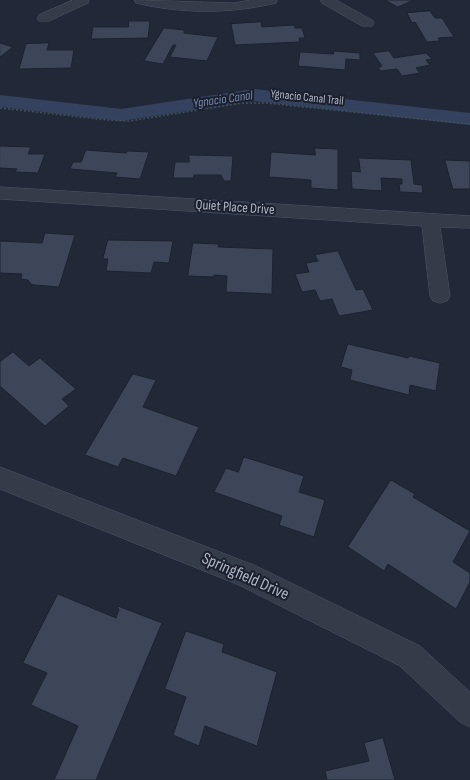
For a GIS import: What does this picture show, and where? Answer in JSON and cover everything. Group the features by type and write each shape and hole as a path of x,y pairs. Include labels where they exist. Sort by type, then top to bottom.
{"street":[{"path":"44,18 83,0"},
{"path":"141,0 168,6 234,7 271,0"},
{"path":"327,0 367,22"},
{"name":"Quiet Place Drive","path":"0,193 470,222"},
{"path":"430,220 440,296"},
{"name":"Springfield Drive","path":"0,478 247,575 410,656 470,712"}],"path":[{"name":"Ygnacio Canal Trail","path":"0,108 107,120 129,121 242,103 266,103 470,124"}],"building":[{"path":"385,0 414,0 398,7"},
{"path":"430,11 435,18 442,18 454,37 438,38 440,41 427,42 415,22 412,23 407,13"},
{"path":"129,21 150,21 148,38 91,39 93,27 128,27"},
{"path":"261,22 262,27 294,25 295,28 302,28 305,38 299,38 300,42 235,45 231,24"},
{"path":"164,28 184,30 184,33 218,37 207,61 170,57 176,45 173,45 163,64 144,61"},
{"path":"0,43 13,47 0,57"},
{"path":"49,43 47,50 74,50 71,68 19,69 26,44"},
{"path":"334,51 360,53 360,60 346,59 345,70 298,66 300,52 333,54"},
{"path":"389,51 394,58 426,53 432,59 426,60 430,65 416,68 420,73 402,76 397,69 381,71 378,68 382,66 373,53"},
{"path":"0,146 31,147 28,154 45,154 38,173 15,172 17,169 0,168"},
{"path":"315,148 338,149 338,190 311,188 311,180 269,177 271,152 315,155"},
{"path":"86,150 126,153 127,151 149,152 140,179 115,177 117,173 70,169 73,162 81,162"},
{"path":"189,155 233,156 231,181 224,181 221,175 194,175 193,178 173,178 175,162 189,162"},
{"path":"359,158 411,160 414,184 422,185 423,193 400,192 399,184 402,184 402,179 381,178 382,191 352,189 351,171 360,172"},
{"path":"445,160 470,161 470,189 453,189"},
{"path":"45,233 75,235 59,287 31,284 28,280 21,279 22,274 0,273 0,241 42,243"},
{"path":"108,240 173,241 169,263 154,262 151,273 106,271 108,259 103,259"},
{"path":"193,243 219,244 218,247 273,249 272,294 226,292 227,276 188,276"},
{"path":"338,251 356,290 363,289 373,310 339,316 332,299 320,301 315,290 302,292 295,274 309,272 306,263 318,261 315,255"},
{"path":"348,344 408,358 409,356 440,363 436,391 410,385 409,395 350,380 352,370 341,367"},
{"path":"13,352 29,366 40,358 76,389 62,399 69,406 45,426 0,386 0,362"},
{"path":"133,374 156,380 143,407 199,427 176,476 123,458 118,467 85,455"},
{"path":"244,457 304,476 299,492 325,500 314,537 279,525 282,516 214,492 226,468 238,472"},
{"path":"391,480 415,494 413,497 470,531 453,562 470,573 470,582 456,609 388,564 384,571 348,547"},
{"path":"58,594 116,618 119,609 117,608 118,606 162,623 96,780 54,780 78,726 31,705 47,673 23,663"},
{"path":"186,631 224,644 222,652 277,672 257,746 205,726 199,746 173,735 186,697 165,689"},
{"path":"383,738 395,780 327,780 325,771 369,761 364,743"}],"waterway":[{"name":"Ygnacio Canal","path":"0,101 121,115 254,95 470,119"}]}
